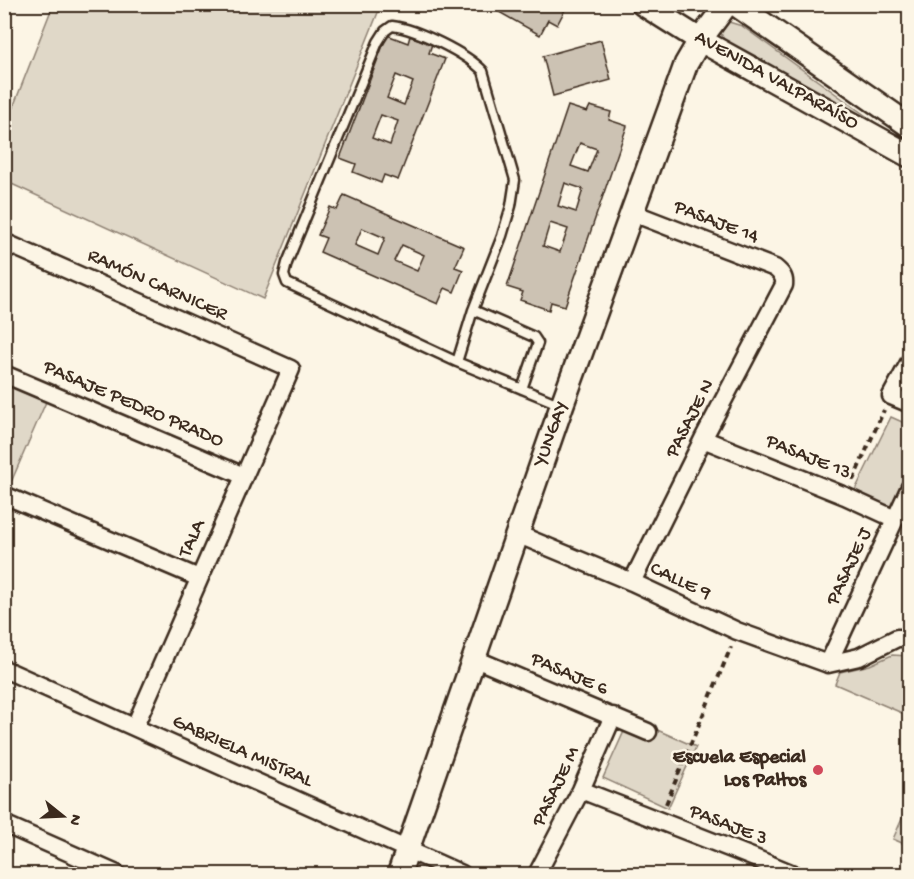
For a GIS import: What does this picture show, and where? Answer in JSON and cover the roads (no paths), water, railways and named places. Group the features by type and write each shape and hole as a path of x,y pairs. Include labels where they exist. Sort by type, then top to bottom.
{"street":[{"name":"AVENIDA VALPARAÍSO","path":"643,4 700,40 909,156"},
{"name":"YUNGAY","path":"399,874 562,405 686,64 700,40 728,4"},
{"name":"AVENIDA VALPARAÍSO","path":"735,4 909,126"},
{"name":"PASAJE 14","path":"633,213 775,268 782,275"},
{"name":"RAMÓN CARNICER","path":"4,242 291,369"},
{"name":"PASAJE N","path":"632,582 703,439 784,285 782,275"},
{"path":"909,361 891,396 909,404"},
{"name":"TALA","path":"135,726 291,369"},
{"name":"PASAJE PEDRO PRADO","path":"4,374 244,476"},
{"name":"PASAJE 13","path":"703,439 845,496 895,519"},
{"name":"PASAJE J","path":"828,664 909,487"},
{"path":"4,495 199,579"},
{"name":"CALLE 9","path":"517,534 632,582 737,631 828,664"},
{"path":"828,664 859,657 897,638 909,639"},
{"name":"PASAJE 6","path":"473,658 648,732"},
{"name":"GABRIELA MISTRAL","path":"4,669 462,874"},
{"name":"PASAJE M","path":"537,874 581,790 613,716"},
{"name":"PASAJE 3","path":"581,790 792,874"},
{"path":"6,830 111,873"}],"lane":[{"path":"457,362 473,310 502,236 511,206 515,180 483,71 473,61 417,32 393,26 385,31 378,42 291,252 284,275 287,283 297,290 457,362 562,405"},
{"path":"473,310 534,336 538,343 522,389"}],"place":[{"name":"Escuela Especial Los Paltos","path":"818,770"}]}
